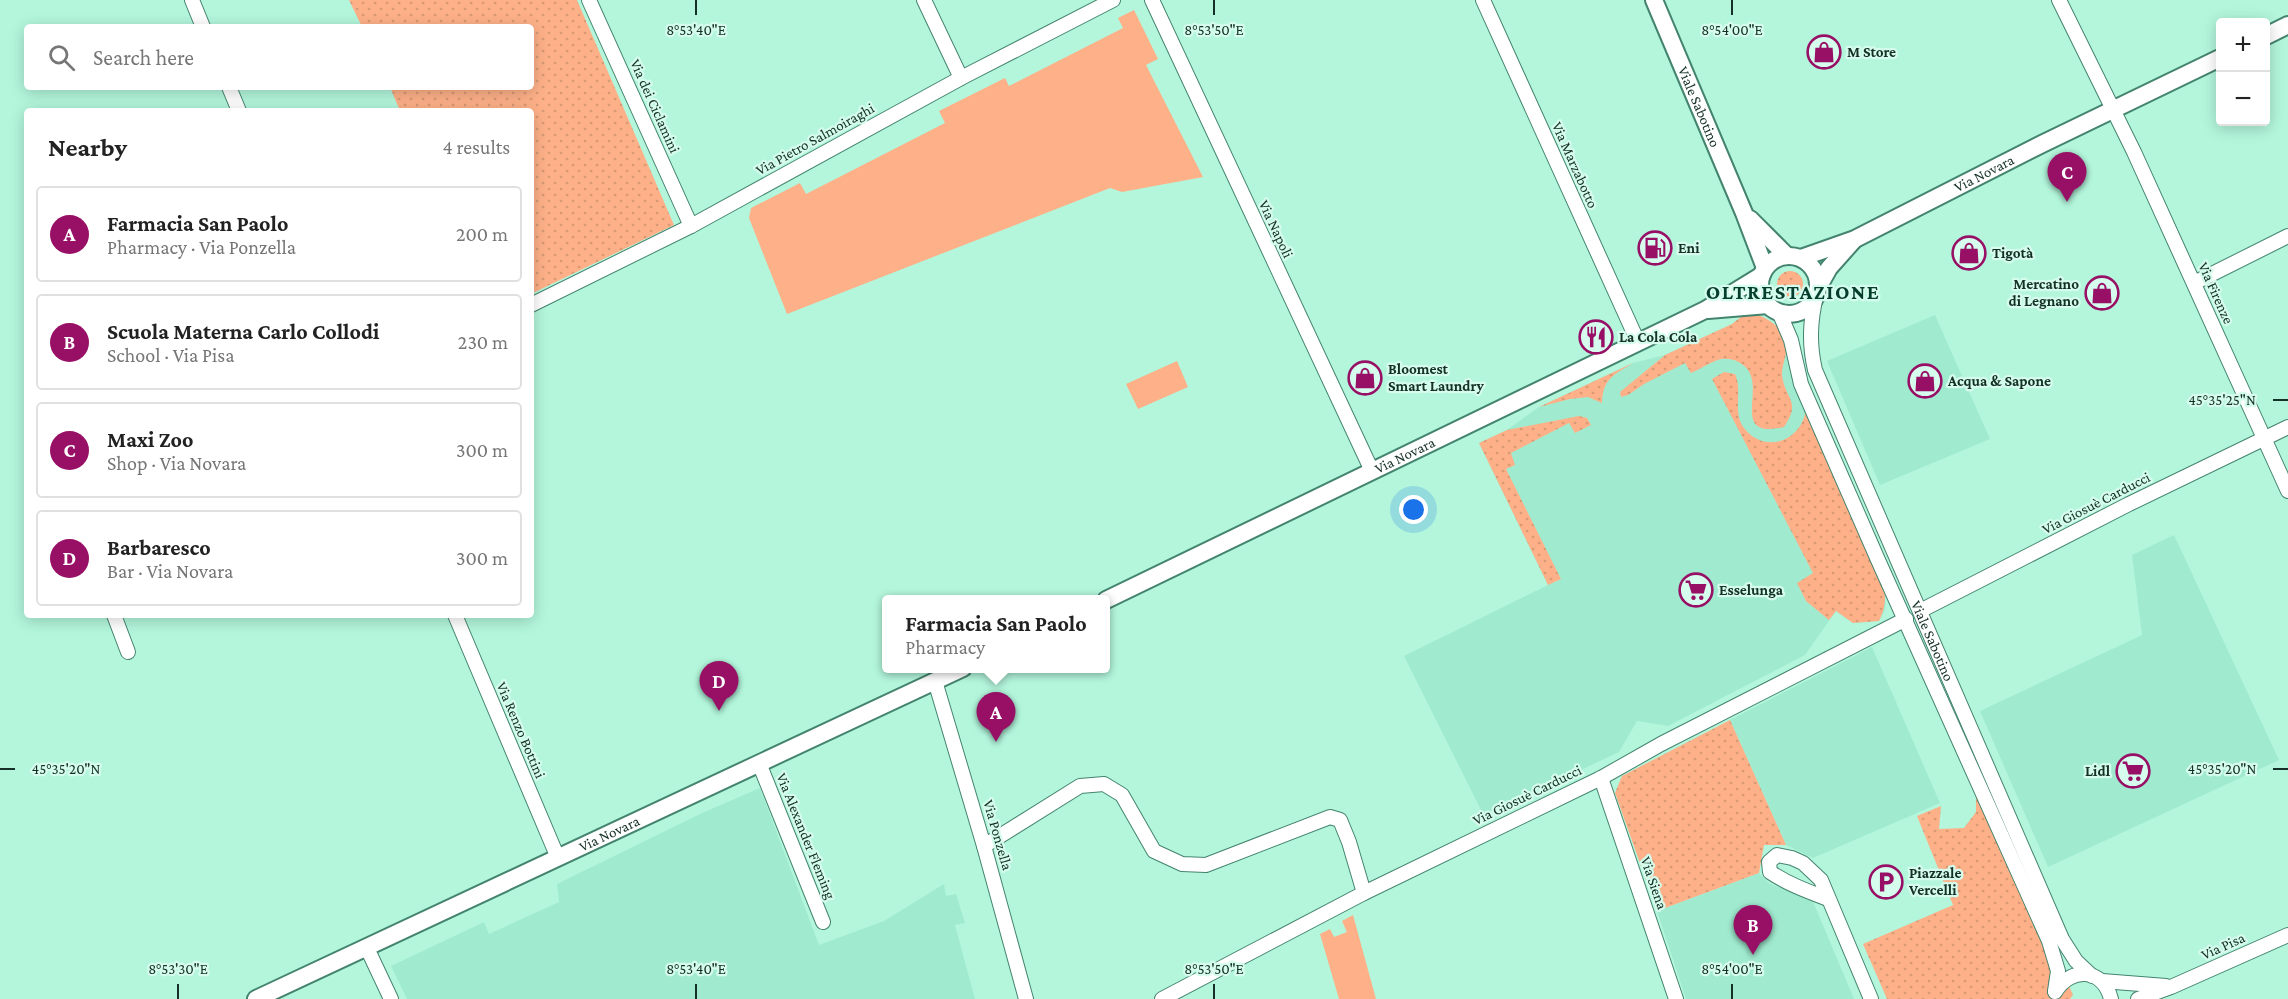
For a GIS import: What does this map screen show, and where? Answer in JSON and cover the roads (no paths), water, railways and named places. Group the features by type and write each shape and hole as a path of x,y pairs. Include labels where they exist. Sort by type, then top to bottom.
{"street":[{"path":"192,0 202,24"},
{"path":"924,0 961,78"},
{"name":"Via Pietro Salmoiraghi","path":"534,304 691,226 961,78 1113,0"},
{"name":"Via Napoli","path":"1152,0 1372,471"},
{"name":"Via Marzabotto","path":"1483,0 1638,342"},
{"name":"Viale Sabotino","path":"1654,0 1744,213 1763,272"},
{"name":"Via Firenze","path":"2059,0 2194,283 2288,491"},
{"name":"Via dei Ciclamini","path":"591,1 691,226"},
{"path":"2270,34 2288,25"},
{"name":"Via Novara","path":"1794,257 1855,239 2216,60"},
{"path":"230,90 238,108"},
{"name":"Viale Sabotino","path":"1744,213 1794,257"},
{"path":"2194,283 2288,236"},
{"name":"Via Novara","path":"1817,291 1829,268 1855,239"},
{"path":"1779,257 1794,257 1814,269 1817,291 1805,310 1788,314 1774,309 1761,291 1763,272 1779,257"},
{"name":"Via Novara","path":"1110,598 1704,310 1763,272"},
{"name":"Viale Sabotino","path":"1817,291 1810,322 1810,342 1815,370 2062,939 2076,961 2108,989 2111,999"},
{"name":"Via Novara","path":"1704,310 1774,309"},
{"name":"Viale Sabotino","path":"1774,309 1791,340 1802,384 1878,560 2049,941 2058,972 2054,995"},
{"name":"Via Giosuè Carducci","path":"1920,611 2129,504 2288,427"},
{"path":"115,618 128,652"},
{"name":"Via Renzo Bottini","path":"455,618 558,858"},
{"name":"Via Giosuè Carducci","path":"1162,999 1364,893 1601,778 1661,744 1906,619"},
{"name":"Via Novara","path":"256,999 954,673"},
{"name":"Via Ponzella","path":"935,681 1026,999"},
{"name":"Via Alexander Fleming","path":"759,763 823,922"},
{"name":"Via Siena","path":"1601,778 1676,999"},
{"path":"984,846 1080,786 1104,784 1122,795 1154,851 1182,864 1206,865 1330,817 1340,820 1364,893"},
{"path":"1828,899 1871,999"},
{"name":"Via Pisa","path":"2138,999 2171,987 2288,935"},
{"path":"367,948 391,999"},
{"name":"Via Pisa","path":"2054,995 2062,982 2075,975 2171,987"}],"place":[{"name":"M Store","path":"1824,52"},
{"name":"Maxi Zoo","path":"2067,202"},
{"name":"Eni","path":"1655,248"},
{"name":"Tigotà","path":"1969,253"},
{"name":"Mercatino di Legnano","path":"2102,293"},
{"name":"La Cola Cola","path":"1596,337"},
{"name":"Bloomest Smart Laundry","path":"1365,378"},
{"name":"Acqua & Sapone","path":"1925,381"},
{"name":"Esselunga","path":"1696,590"},
{"name":"Barbaresco","path":"719,711"},
{"name":"Farmacia San Paolo","path":"996,742"},
{"name":"Lidl","path":"2133,771"},
{"name":"Piazzale Vercelli","path":"1886,882"},
{"name":"Scuola Materna Carlo Collodi","path":"1753,955"}],"district":[{"name":"OLTRESTAZIONE","path":"1793,292"}]}
